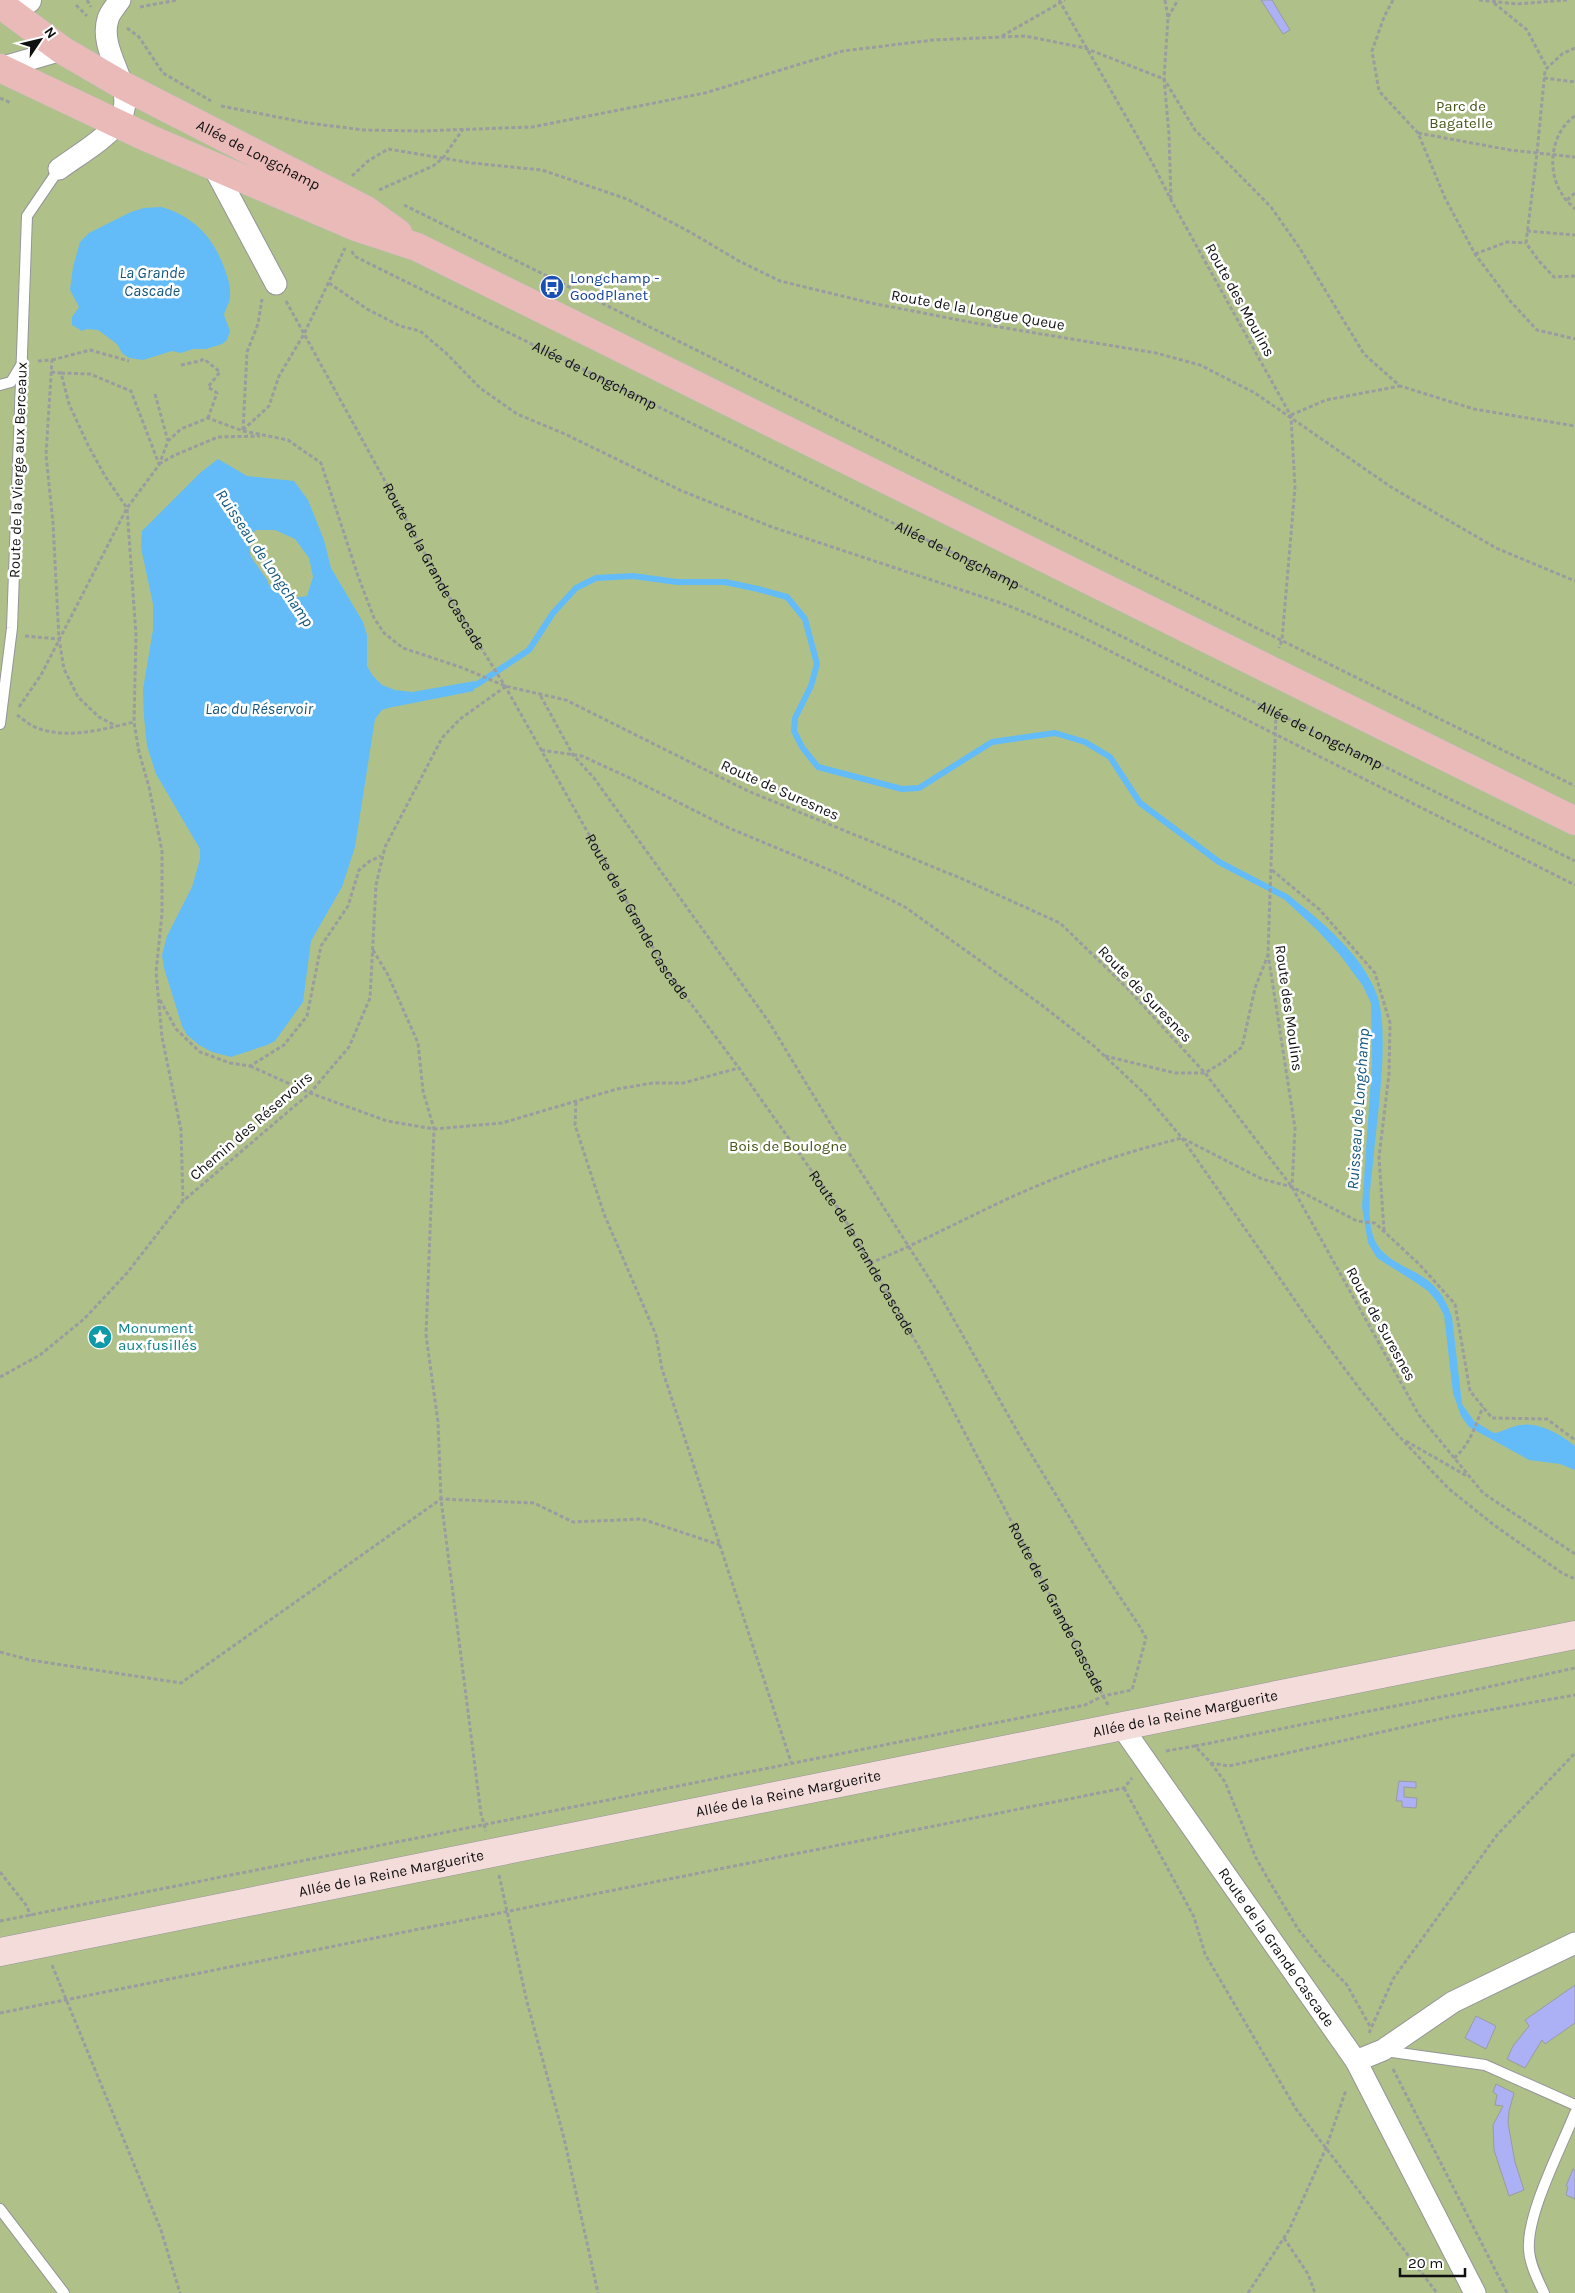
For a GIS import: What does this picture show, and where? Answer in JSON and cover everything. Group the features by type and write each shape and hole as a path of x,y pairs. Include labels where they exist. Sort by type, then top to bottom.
{"main road":[{"name":"Allée de Longchamp","path":"8,5 62,50 122,85 366,210 418,247"},
{"name":"Allée de Longchamp","path":"0,68 118,123 356,227 418,247 1575,821"},
{"name":"Allée de la Reine Marguerite","path":"0,1952 1575,1635"}],"street":[{"path":"60,169 118,123 126,104 122,85 106,40 108,17 128,4"},
{"path":"0,68 62,50"},
{"path":"212,164 277,286"},
{"name":"Route de la Grande Cascade","path":"1122,1727 1356,2061 1475,2293"},
{"path":"1356,2061 1383,2050 1453,2002 1575,1944"}],"lane":[{"name":"Route de la Vierge aux Berceaux","path":"0,724 11,635 23,361 27,216 60,169"},
{"path":"0,385 11,382 23,361"},
{"path":"1383,2050 1485,2066 1575,2105"},
{"path":"1544,2293 1537,2279 1529,2251 1530,2224 1575,2113"},
{"path":"0,2209 64,2293"}],"path":[{"path":"128,4 177,0"},
{"path":"1001,37 1059,1 1065,0"},
{"path":"1165,0 1168,18 1164,79 1169,134 1171,200"},
{"path":"1168,18 1178,0"},
{"path":"1393,0 1384,17 1372,52 1379,91 1418,132 1445,198 1475,254 1511,302 1537,330 1575,339"},
{"path":"1479,0 1518,4 1568,0"},
{"name":"Route des Moulins","path":"1059,1 1152,162 1171,200 1291,416 1294,487 1282,640"},
{"path":"1494,2 1527,30 1546,66 1526,243 1539,261 1554,276 1575,276"},
{"name":"Allée de Longchamp","path":"121,24 138,37 163,73 221,106 308,123 364,130 532,128 704,93 843,51 933,40 1025,36 1085,48 1164,79"},
{"path":"1546,66 1562,54 1575,48"},
{"path":"1544,78 1575,82"},
{"path":"1164,79 1195,130 1271,207 1299,247 1364,354 1400,386 1474,409 1575,426"},
{"path":"1575,116 1566,122 1554,144 1552,168 1561,194 1575,209"},
{"path":"384,196 376,192 424,170 443,158 463,129"},
{"path":"1418,132 1510,150 1575,157"},
{"name":"Route de la Longue Queue","path":"354,174 368,161 388,149 542,170 627,200 690,232 739,261 780,281 871,303 975,323 1156,353 1200,366 1255,393 1291,416 1391,487 1496,548 1575,581"},
{"path":"1567,200 1575,193"},
{"path":"400,204 1575,786"},
{"path":"1527,231 1575,235"},
{"path":"1475,254 1507,242 1526,243"},
{"path":"243,431 269,406 279,376 304,334 347,246"},
{"name":"Allée de Longchamp","path":"351,250 354,256 1575,861"},
{"path":"329,283 367,309 400,326 420,331 446,353 480,388 517,414 565,434 682,492 772,527 1007,605 1076,634 1575,885"},
{"path":"243,431 247,352 258,324 262,300 277,286"},
{"name":"Route de la Grande Cascade","path":"277,286 446,592 505,686 665,969 739,1068 840,1210 927,1361 1103,1696 1122,1727"},
{"path":"23,361 52,360 90,350 129,361"},
{"path":"181,365 200,361 204,358 220,372 208,387 217,394 208,418"},
{"path":"52,360 46,455 53,523 59,639 64,669 78,697 100,717 116,726"},
{"path":"51,372 90,374 131,391 159,464"},
{"path":"60,373 69,404 88,445 105,476 127,508 136,635 134,722 162,851 162,914 156,972 162,1037 180,1130 183,1201"},
{"path":"1291,416 1326,400 1400,386"},
{"path":"155,394 168,441"},
{"path":"134,722 97,731 50,732 38,729 14,713 38,681 127,508 159,464 168,441 181,429 208,418 243,431 267,435"},
{"path":"159,464 175,455 218,437 267,435"},
{"name":"Route de Suresnes","path":"267,435 288,440 322,463 358,576 374,618 384,633 403,648 463,668 505,686 566,700 748,791 965,880 1060,923 1126,987 1205,1072 1292,1186 1419,1415 1454,1458 1484,1493 1575,1554"},
{"path":"11,635 59,639"},
{"name":"Chemin des Réservoirs","path":"0,1378 40,1355 84,1319 128,1274 183,1201 310,1093 349,1047 370,998 376,885 381,856 442,738 460,719 505,686"},
{"path":"0,1921 1085,1705 1103,1696 1132,1690 1146,1638 1098,1564 1020,1436 941,1297 838,1136 769,1022 594,778 572,755 539,693"},
{"path":"1254,701 1257,695"},
{"name":"Route des Moulins","path":"1276,713 1268,954 1295,1128 1292,1186"},
{"path":"541,750 582,756 729,828 839,874 904,908 1039,1002 1104,1056 1146,1095 1182,1138 1332,1352 1401,1438 1449,1489 1494,1525 1562,1573 1575,1579"},
{"path":"250,1066 284,1045 307,1016 321,946 348,906 359,870 370,861 381,856"},
{"path":"1272,870 1320,910 1375,973 1390,1022 1389,1074 1379,1157 1384,1232"},
{"path":"373,950 388,976 418,1043 423,1091 434,1129 426,1335 438,1422 441,1500 484,1824 508,1912 527,2002 564,2138 598,2293"},
{"path":"1104,1056 1174,1073 1205,1072 1223,1062 1242,1047 1255,988 1268,954"},
{"path":"158,998 176,1029 200,1052 230,1063 250,1066 310,1093 387,1120 434,1129 502,1123 617,1089 653,1083 683,1083 739,1068"},
{"path":"576,1102 575,1125 604,1214 656,1335 662,1369 791,1762"},
{"path":"870,1263 909,1248 1044,1183 1134,1150 1182,1138 1262,1179 1292,1186 1357,1221 1375,1223 1419,1264 1455,1304 1470,1391 1492,1418 1547,1420 1575,1440"},
{"path":"1454,1458 1464,1450 1483,1407"},
{"path":"1401,1438 1470,1477"},
{"path":"0,1652 30,1660 181,1683 441,1500 534,1503 573,1522 642,1518 720,1545"},
{"path":"1163,1752 1460,1694 1575,1668"},
{"path":"1212,1763 1229,1766 1449,1717 1575,1695"},
{"path":"1195,1746 1212,1763 1225,1782 1256,1858 1298,1929 1323,1960 1347,1985 1383,2050 1507,2293"},
{"path":"0,2013 1124,1788 1136,1772"},
{"path":"1124,1788 1194,1917 1204,1954 1296,2109 1436,2293"},
{"path":"0,1872 26,1905 44,1944 161,2230 180,2293"},
{"path":"1284,2238 1308,2274 1315,2293"}],"green space":[{"name":"Bois de Boulogne","path":"0,0 1575,0 1575,2293 0,2293"}],"water":[{"name":"La Grande Cascade","path":"161,207 193,222 209,238 215,248 230,287 230,299 224,315 230,331 227,340 222,344 206,349 193,349 181,353 172,351 143,360 129,358 122,353 117,344 98,330 87,329 82,331 72,325 72,317 79,307 70,290 73,267 80,242 89,233 131,212 144,208"},
{"name":"Lac du Réservoir","path":"218,459 247,476 294,481 308,500 324,540 331,568 363,622 367,635 367,666 382,685 395,690 412,692 475,681 474,691 388,708 382,710 375,719 355,847 342,887 311,941 303,1002 275,1041 231,1057 212,1052 199,1045 187,1035 182,1026 164,968 162,955 167,936 192,887 200,859 200,849 156,774 147,746 144,717 143,689 153,630 153,604 141,548 142,531 201,472","holes":["256,530 275,530 295,539 309,558 313,577 307,596 298,597 283,594 252,568 248,537"]},
{"path":"1287,894 1327,927 1352,953 1363,967 1378,998 1383,1032 1383,1053 1369,1203 1370,1222 1376,1243 1390,1258 1427,1280 1438,1290 1445,1301 1452,1317 1462,1404 1474,1421 1494,1433 1517,1426 1528,1425 1535,1425 1550,1430 1575,1446 1575,1470 1560,1464 1529,1460 1469,1427 1461,1416 1453,1393 1444,1315 1437,1302 1428,1291 1377,1258 1368,1243 1362,1207 1372,1064 1371,1003 1363,986 1340,955 1286,901"}],"building":[{"path":"1261,0 1272,0 1290,30 1283,34"},
{"path":"1399,1781 1416,1782 1416,1788 1404,1787 1404,1797 1417,1798 1416,1808 1402,1807 1402,1801 1396,1801"},
{"path":"1575,1985 1575,2023 1545,2044 1542,2040 1525,2068 1507,2059 1513,2046 1529,2026 1525,2020"},
{"path":"1476,2016 1496,2026 1486,2049 1465,2038"},
{"path":"1496,2084 1514,2093 1508,2123 1515,2162 1524,2190 1509,2196 1494,2150 1493,2125 1503,2106 1495,2105 1497,2095 1493,2092"},
{"path":"1573,2169 1575,2169 1575,2199 1566,2195 1568,2187 1566,2186"}],"waterway":[{"name":"Ruisseau de Longchamp","path":"246,555 265,582"},
{"name":"Ruisseau de Longchamp","path":"466,687 476,685 529,650 553,613 576,588 596,578 633,576 677,582 725,582 758,589 787,597 805,619 817,664 811,686 795,718 794,731 802,747 818,767 902,789 919,788 992,742 1055,733 1085,742 1110,757 1140,803 1219,862 1286,897 1293,903"}],"place":[{"name":"Longchamp - GoodPlanet","path":"552,287"},
{"name":"Monument aux fusillés","path":"100,1337"}],"park label":[{"name":"Parc de Bagatelle","path":"1461,114"}]}
